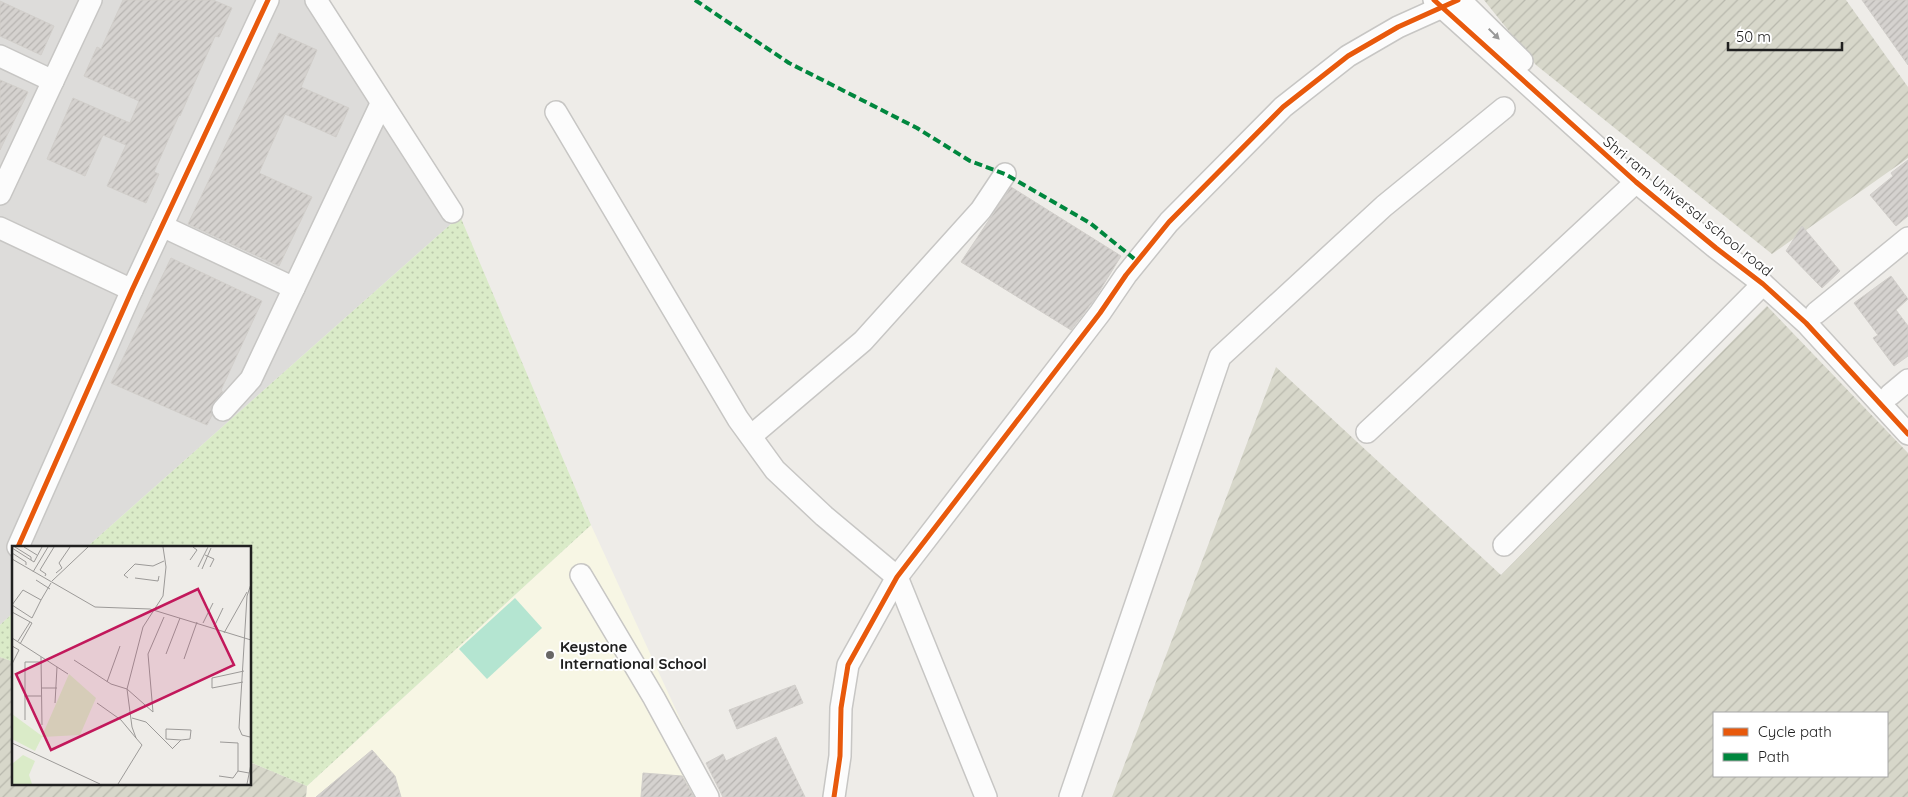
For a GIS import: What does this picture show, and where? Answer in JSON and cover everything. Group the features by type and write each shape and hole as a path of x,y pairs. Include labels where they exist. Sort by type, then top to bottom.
{"street":[{"path":"0,194 92,0"},
{"path":"18,546 132,290 268,0"},
{"path":"316,0 452,212"},
{"path":"834,797 840,756 841,708 848,665 898,577 1169,222 1282,107 1348,56 1398,27 1448,2"},
{"name":"Shri ram Universal school road","path":"1448,2 1530,89 1636,182 1763,284 1806,323 1908,434"},
{"name":"Shri ram Universal school road","path":"1448,2 1636,164 1724,238 1771,273 1816,313 1908,414"},
{"path":"0,56 53,81"},
{"path":"223,410 251,379 381,104"},
{"path":"1070,797 1220,356 1384,206 1504,108"},
{"path":"556,112 738,419 775,470 824,516 898,577 986,797"},
{"path":"751,436 863,341 981,210 1005,174"},
{"path":"1367,432 1636,182"},
{"path":"162,226 294,288"},
{"path":"0,228 132,290"},
{"path":"1816,313 1908,238"},
{"path":"1504,545 1763,284"},
{"path":"1890,395 1908,380"},
{"path":"581,575 654,698 708,797"}],"shaded area":[{"path":"0,0 326,0 460,216 88,546 12,546 12,614 0,625"},
{"path":"1484,0 1846,0 1908,87 1908,158 1772,254 1536,65"},
{"path":"1767,306 1908,453 1908,797 1112,797 1276,367 1501,575"},
{"name":"Keystone International School","path":"591,525 716,797 306,797 307,786"},
{"path":"0,657 12,661 12,784 251,784 251,762 307,786 306,797 0,797"}],"green space":[{"path":"460,216 591,525 307,786 251,762 251,546 88,546"},
{"path":"515,598 542,628 487,679 459,649"},
{"path":"12,614 12,661 0,657 0,625"}],"building":[{"path":"123,0 213,0 232,8 219,37 215,36 179,115 154,172 159,174 146,203 107,186 126,145 103,135 85,176 47,159 73,98 130,123 139,101 84,76 97,47 101,49"},
{"path":"1862,0 1908,0 1908,65"},
{"path":"0,1 54,26 41,55 0,36"},
{"path":"279,33 317,50 301,87 349,108 336,137 285,114 259,173 312,197 279,266 188,224"},
{"path":"0,80 28,92 0,150"},
{"path":"1908,160 1908,216 1896,226 1870,195 1893,176 1891,173"},
{"path":"1011,187 1121,256 1094,300 1071,330 961,262"},
{"path":"1802,226 1840,271 1822,288 1786,251"},
{"path":"171,258 262,301 221,390 223,392 211,407 212,415 207,425 111,383"},
{"path":"1891,276 1908,299 1896,310 1908,326 1908,356 1894,366 1873,338 1878,335 1854,303"},
{"path":"795,685 803,703 737,729 729,710"},
{"path":"776,737 805,797 723,797 706,763 723,754 726,761"},
{"path":"372,750 395,776 401,797 316,797"},
{"path":"643,773 682,776 694,797 641,797"}],"marked path":[{"path":"695,0 789,63 917,128 970,161 1005,174 1090,223 1137,261"}],"cycle path":[{"path":"18,546 132,290 268,0"},
{"path":"1434,0 1636,182 1763,284 1806,323 1908,434"},
{"path":"834,797 840,756 841,708 848,665 897,577 1100,313 1126,275 1169,222 1283,107 1348,56 1398,27 1458,0"}],"place":[{"name":"Keystone International School","path":"550,655"}]}
